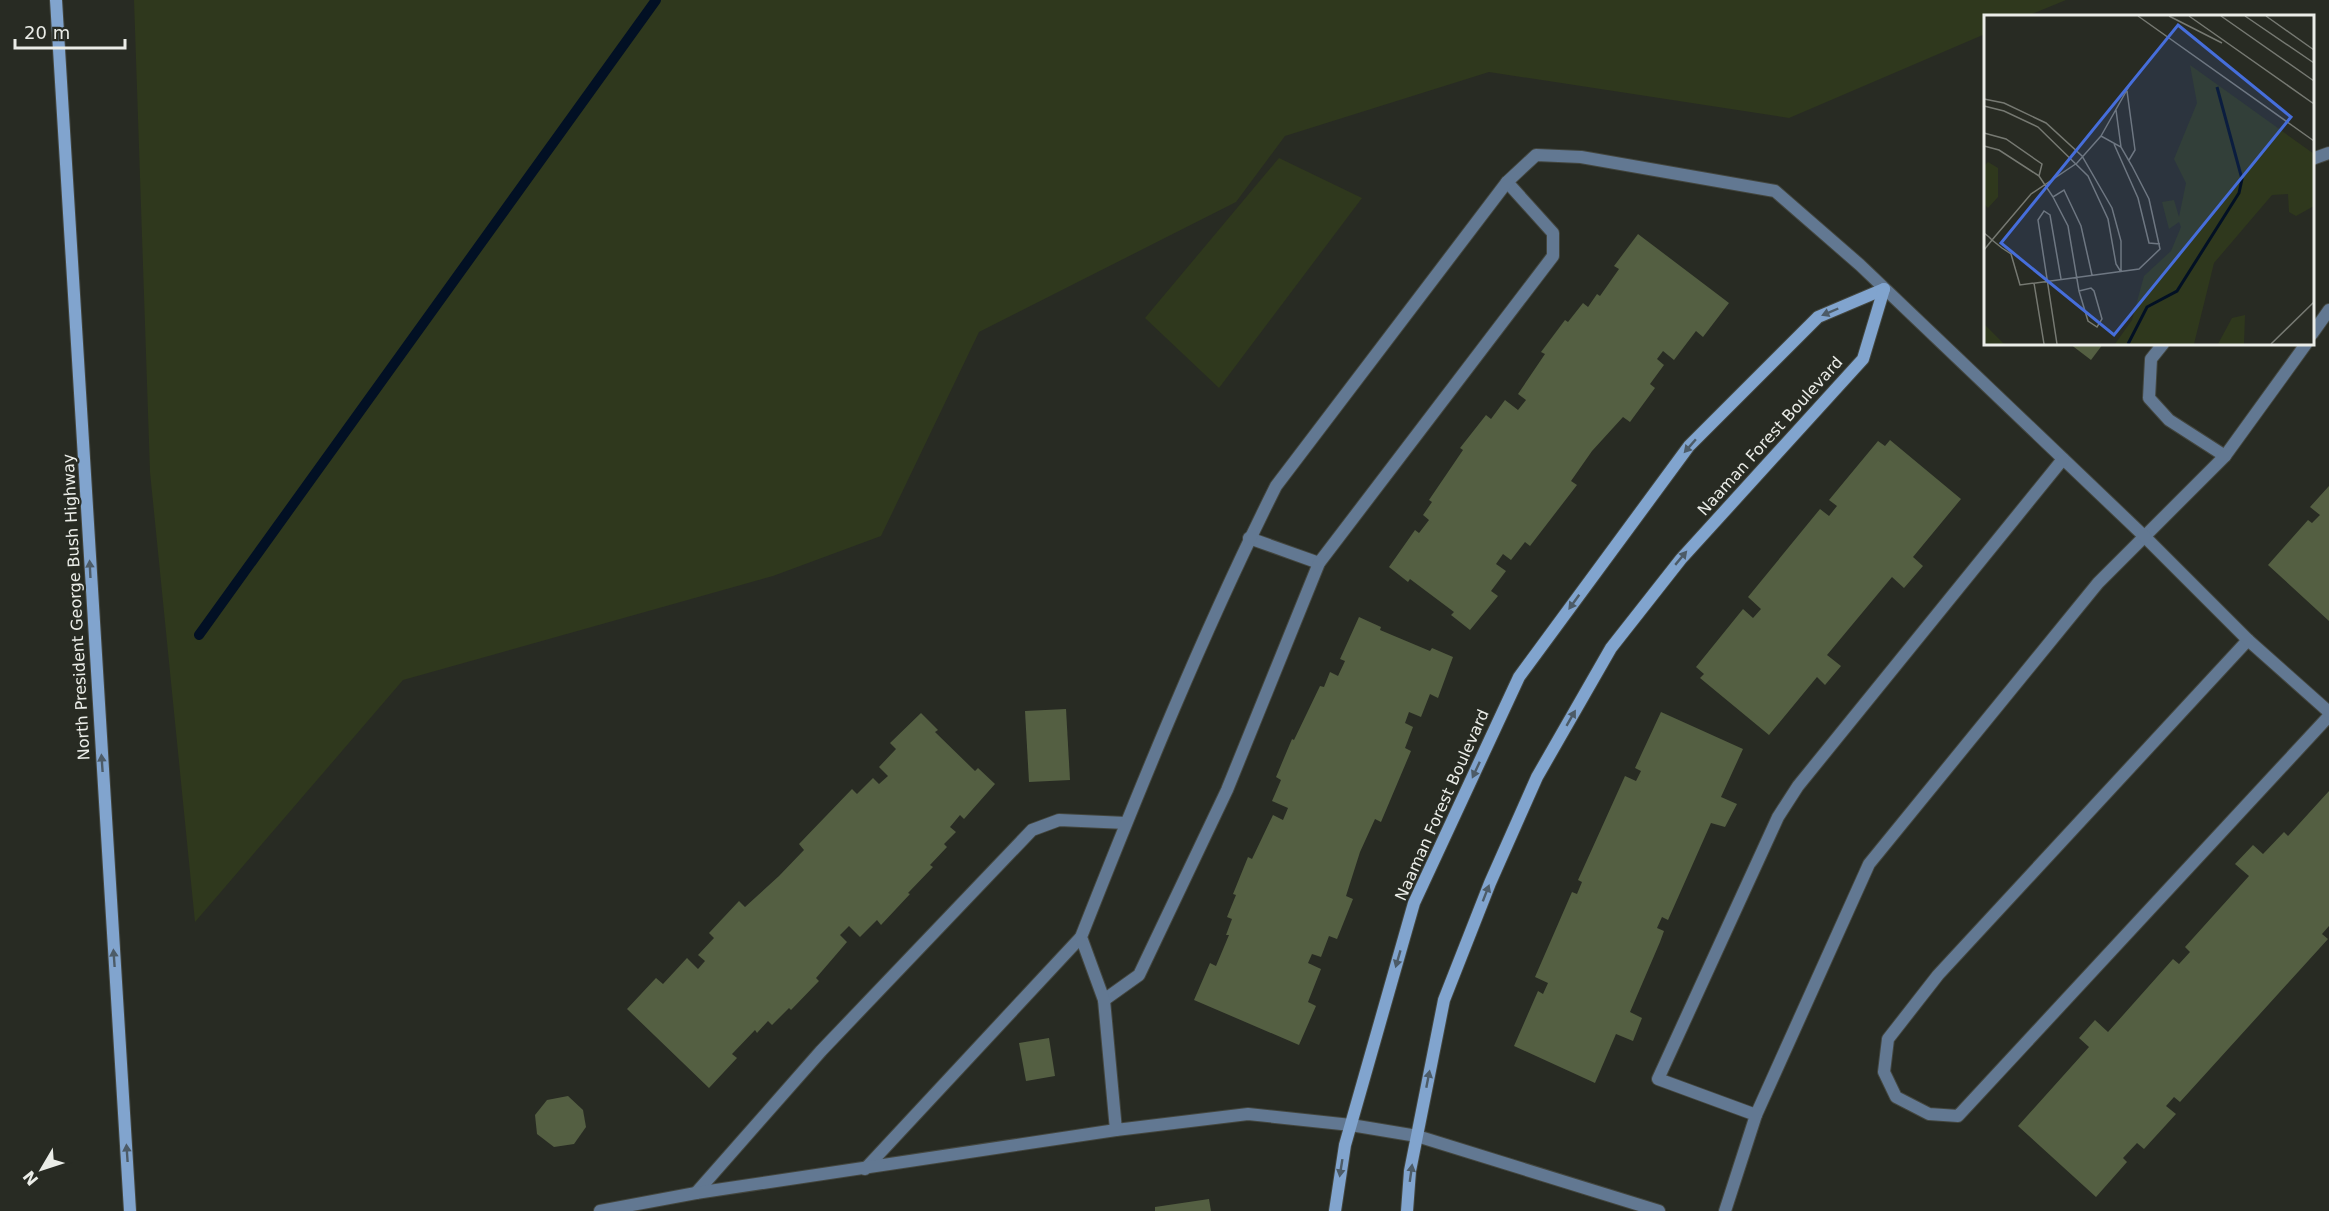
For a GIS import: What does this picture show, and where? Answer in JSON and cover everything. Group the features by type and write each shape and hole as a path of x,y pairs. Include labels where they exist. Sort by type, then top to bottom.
{"street":[{"name":"North President George Bush Highway","path":"56,0 130,1211"},
{"path":"2314,159 2329,153"},
{"path":"866,1169 1081,937 1126,823 1250,538 1275,486 1507,182 1536,155 1581,157 1775,190 1884,289 2145,537 2248,640 2329,714 1958,1116 1929,1114 1896,1097 1884,1072 1888,1039 1938,975 2248,640"},
{"path":"1104,1000 1139,975 1227,790 1319,563 1553,256 1553,233 1507,182"},
{"name":"Naaman Forest Boulevard","path":"1335,1211 1345,1146 1414,903 1519,676 1689,446 1818,317 1884,289"},
{"name":"Naaman Forest Boulevard","path":"1407,1211 1417,1136 1444,1000 1490,883 1537,777 1618,639 1681,559 1863,359 1884,289"},
{"path":"2314,332 2329,310"},
{"path":"2162,345 2151,359 2149,398 2169,420 2226,456"},
{"path":"1725,1211 1756,1114 1869,864 2098,583 2226,456 2305,345"},
{"path":"1756,1114 1658,1079 1778,817 1798,786 2063,459"},
{"path":"1250,538 1319,563"},
{"path":"696,1193 821,1051 1032,830 1059,820 1126,823"},
{"path":"1081,937 1104,1000 1116,1130"},
{"path":"600,1210 696,1193 1116,1130 1248,1114 1351,1125 1417,1136 1659,1211"}],"green space":[{"path":"134,0 2066,0 2029,15 1984,15 1984,34 1789,118 1489,72 1285,136 1236,202 979,332 881,536 773,576 403,680 195,922 150,472"},
{"path":"1279,158 1362,198 1219,388 1145,318"}],"building":[{"path":"1638,234 1729,303 1703,337 1696,331 1674,360 1663,351 1657,359 1664,365 1650,384 1655,388 1630,422 1623,417 1592,451 1571,481 1577,485 1530,546 1525,542 1511,560 1503,554 1496,564 1506,571 1491,591 1498,596 1470,630 1451,615 1454,612 1410,579 1408,582 1389,567 1415,530 1419,533 1429,520 1423,515 1432,502 1429,500 1463,450 1460,448 1486,415 1491,419 1505,400 1518,410 1526,400 1518,394 1545,354 1541,352 1565,320 1568,322 1583,303 1588,307 1597,294 1600,296 1619,269 1614,266"},
{"path":"2071,345 2102,345 2091,360"},
{"path":"1890,440 1961,499 1913,557 1923,566 1904,588 1892,577 1827,655 1841,666 1825,685 1817,677 1769,735 1700,678 1704,674 1696,667 1743,609 1753,618 1761,609 1748,597 1820,509 1829,516 1837,506 1829,500 1878,441 1885,446"},
{"path":"2329,486 2329,621 2268,565 2308,520 2312,523 2320,515 2310,507"},
{"path":"1359,617 1381,627 1380,630 1430,651 1432,648 1453,657 1438,698 1430,694 1421,717 1409,712 1405,723 1413,727 1405,748 1411,751 1381,822 1375,819 1360,852 1346,896 1353,899 1337,939 1329,936 1321,957 1312,954 1308,963 1321,969 1308,1002 1316,1006 1299,1045 1194,1000 1210,963 1216,966 1229,935 1226,935 1232,919 1227,917 1236,895 1233,894 1248,857 1252,859 1273,815 1283,820 1288,808 1272,801 1281,780 1276,777 1292,739 1294,740 1320,686 1324,687 1330,672 1338,676 1345,661 1340,659"},
{"path":"1066,709 1070,780 1029,782 1025,711"},
{"path":"1661,712 1743,749 1721,797 1737,804 1725,827 1711,823 1668,920 1662,917 1657,928 1664,931 1630,1012 1642,1018 1633,1041 1616,1034 1595,1083 1514,1046 1538,991 1543,994 1548,983 1535,977 1572,892 1577,894 1582,882 1578,880 1625,776 1636,781 1641,771 1635,768"},
{"path":"921,713 938,730 935,732 975,771 978,768 995,784 964,819 960,815 950,827 956,832 944,844 947,847 930,865 933,867 881,925 877,920 860,937 849,926 840,935 847,942 816,978 819,981 791,1010 789,1008 772,1025 768,1021 757,1033 755,1030 732,1054 737,1058 709,1088 627,1009 656,978 663,984 687,958 698,969 705,961 698,955 714,938 709,933 739,901 745,907 779,876 804,850 799,844 852,789 857,794 873,778 879,784 888,776 879,767 896,749 890,743"},
{"path":"2329,791 2329,926 2322,934 2328,939 2180,1102 2174,1097 2166,1106 2176,1114 2144,1149 2137,1143 2123,1158 2127,1162 2096,1197 2018,1126 2089,1047 2079,1038 2095,1020 2108,1032 2173,959 2179,964 2190,952 2185,947 2249,876 2235,864 2253,845 2263,854 2284,832 2288,836"},
{"path":"1049,1038 1055,1076 1026,1081 1019,1043"},
{"path":"568,1096 583,1110 586,1127 574,1144 554,1147 537,1134 535,1115 547,1100"},
{"path":"1209,1199 1211,1211 1155,1211 1155,1207"}],"waterway":[{"path":"199,635 656,0"}]}
